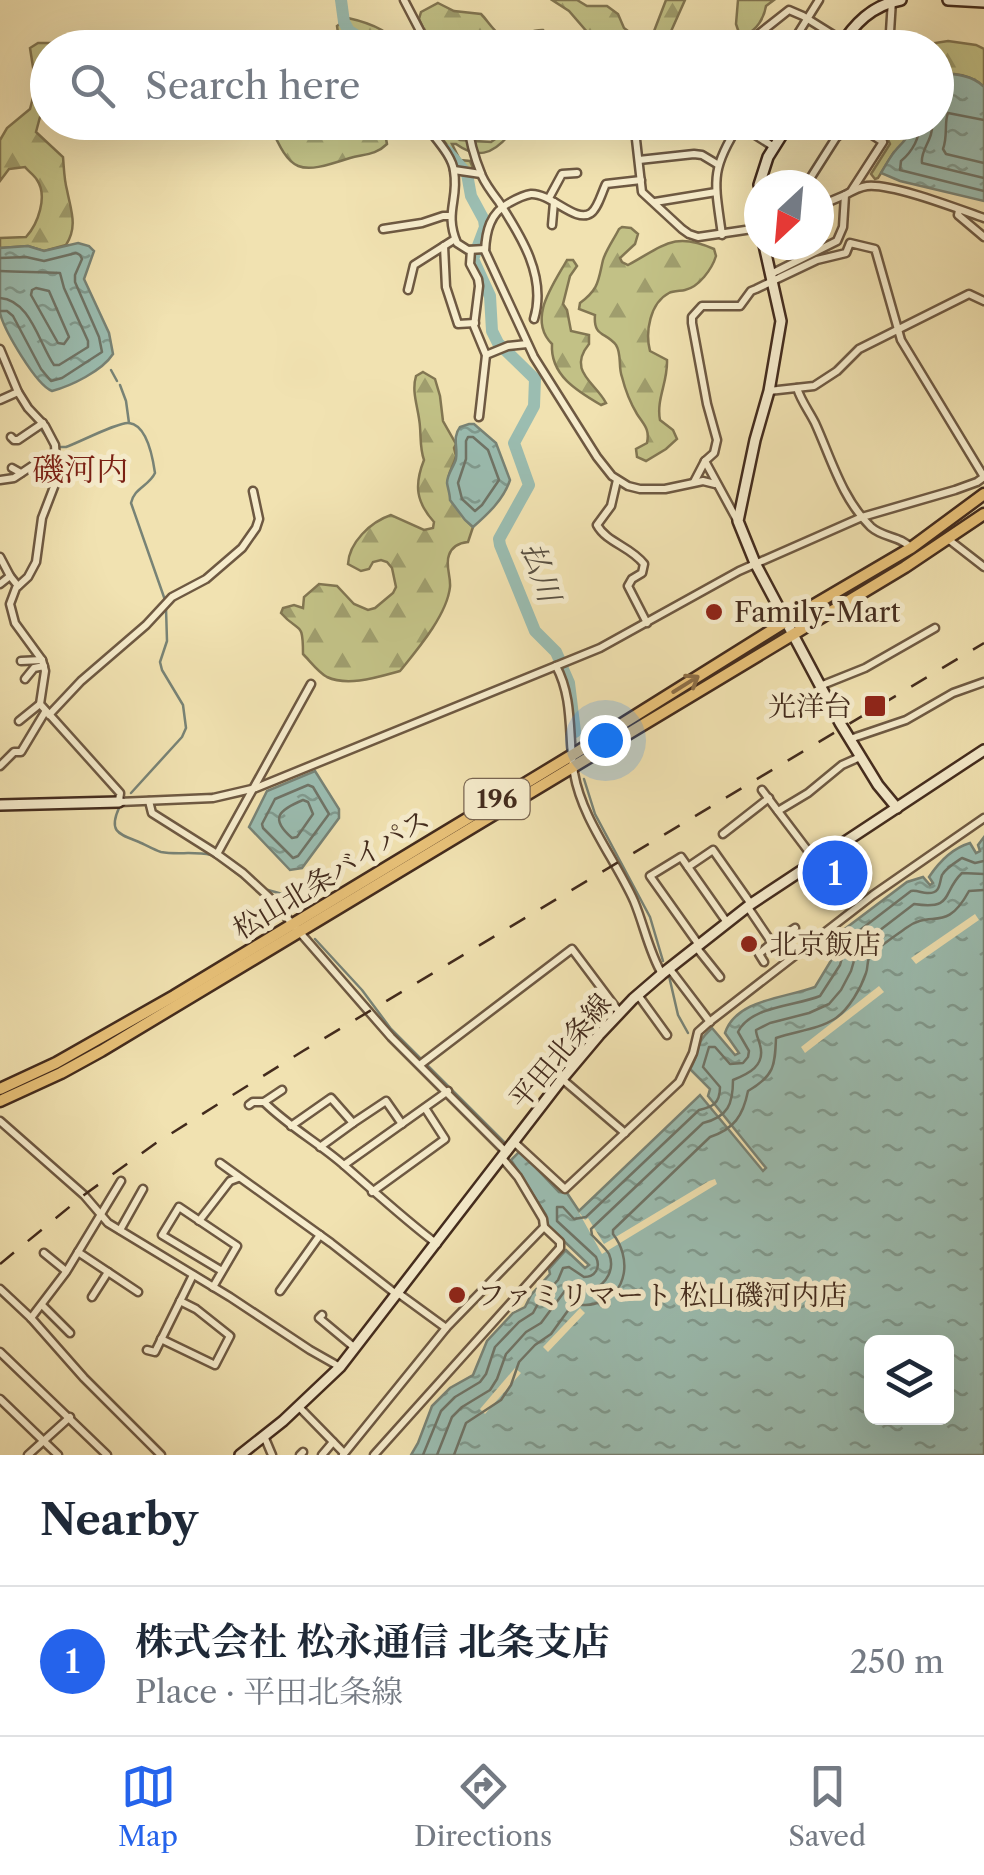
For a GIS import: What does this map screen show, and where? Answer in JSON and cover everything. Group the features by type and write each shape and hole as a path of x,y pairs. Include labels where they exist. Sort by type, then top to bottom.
{"highway":[{"name":"松山北条バイパス","path":"574,760 785,622 911,548 984,493"},
{"name":"松山北条バイパス","path":"0,1101 101,1051 295,928 574,760 735,670 984,514"},
{"name":"松山北条バイパス","path":"0,1089 94,1042 295,928"}],"main road":[{"path":"948,0 984,2"},
{"path":"851,30 862,17 895,1"},
{"path":"763,170 778,140"},
{"path":"767,260 781,321 738,521 785,622 849,739 897,808"},
{"name":"平田北条線","path":"240,1455 299,1407 340,1366 562,1079 638,995 726,921 984,750"},
{"path":"0,805 119,802"}],"street":[{"path":"404,0 419,30"},
{"path":"801,30 818,0"},
{"path":"891,30 895,1"},
{"path":"763,30 786,11 792,11 822,30"},
{"path":"436,140 462,171 481,174"},
{"path":"470,140 481,174 530,256 537,294 534,319"},
{"path":"636,140 642,192 689,234 744,231"},
{"path":"722,235 717,164 729,140"},
{"path":"763,140 774,147"},
{"path":"816,170 835,140"},
{"path":"694,482 714,453 717,440 692,316 702,306 740,306 750,291 837,241 848,193 882,142 879,140"},
{"path":"639,160 702,154 717,164"},
{"path":"462,171 450,216 455,239 462,247 476,250 597,457 617,480 628,486 651,489 694,482 716,484"},
{"path":"552,226 552,200 562,174 577,172"},
{"path":"479,417 486,355 477,336 479,286 470,264 492,218 502,207 530,194 552,200 572,213 586,215 592,213 606,184 641,180"},
{"path":"834,199 870,185 984,218"},
{"path":"654,202 716,192"},
{"path":"959,210 958,215 984,237"},
{"path":"383,230 450,216"},
{"path":"408,290 414,265 455,239"},
{"path":"771,278 846,253 850,243 875,249 901,340 982,479 984,493"},
{"path":"444,246 446,287 458,324 475,324"},
{"path":"768,391 814,386 860,349 898,329 969,294 984,301"},
{"path":"486,355 504,347 528,344"},
{"path":"0,349 16,393 55,447 57,464 57,479 42,518 36,562 11,596 10,610 43,663 40,704 120,793 119,802 213,798 256,788 600,648 756,563 862,517 982,479"},
{"path":"797,388 836,474 862,517 882,536 902,540 911,548"},
{"path":"0,400 16,393"},
{"path":"11,437 18,440 41,424"},
{"path":"705,461 738,521"},
{"path":"0,480 14,478 35,464 57,464"},
{"path":"12,468 21,473"},
{"path":"617,480 611,506 599,520 598,530 625,546 644,564 642,573 628,586 646,623"},
{"path":"0,766 14,752 21,752 47,714 181,590 206,579 242,548 258,520 253,491"},
{"path":"948,539 984,567"},
{"path":"0,558 18,586"},
{"path":"0,584 10,576"},
{"path":"0,616 10,610"},
{"path":"820,686 865,668 934,628"},
{"path":"21,661 43,663"},
{"path":"25,680 43,663"},
{"path":"556,666 566,688 574,775 588,813 633,899 656,963 710,1022"},
{"path":"849,739 906,720 953,692 984,682"},
{"path":"217,854 312,684"},
{"path":"20,722 40,704"},
{"path":"778,811 842,765 860,757"},
{"path":"762,790 838,896"},
{"path":"723,834 769,798"},
{"path":"149,801 152,813 244,873 369,1013 508,1150 566,1189 680,1082 698,1032 873,895 984,818"},
{"path":"688,867 713,850 772,943"},
{"path":"720,977 650,876 681,857 726,921"},
{"path":"764,962 759,954 796,928"},
{"path":"422,1062 572,949 620,1013"},
{"path":"638,995 666,1035"},
{"path":"562,1079 625,1133"},
{"path":"249,1105 264,1102 282,1090"},
{"path":"344,1165 448,1091"},
{"path":"291,1126 331,1098 353,1123"},
{"path":"264,1102 436,1244"},
{"path":"320,1147 386,1102 402,1124"},
{"path":"372,1192 445,1139 425,1108"},
{"path":"0,1121 120,1230 340,1366"},
{"path":"374,1455 556,1253 560,1242 544,1227 508,1150"},
{"path":"220,1164 446,1328"},
{"path":"199,1221 230,1181 238,1178"},
{"path":"31,1318 66,1272 121,1181"},
{"path":"120,1230 143,1189"},
{"path":"152,1250 179,1207 238,1246 213,1287"},
{"path":"299,1407 344,1454 446,1328 544,1227"},
{"path":"162,1235 222,1272"},
{"path":"280,1291 320,1235"},
{"path":"78,1252 134,1292"},
{"path":"44,1253 66,1272"},
{"path":"95,1296 108,1272"},
{"path":"147,1350 154,1352 180,1300 181,1290 193,1275"},
{"path":"0,1288 161,1455"},
{"path":"161,1339 216,1366 230,1336 180,1300"},
{"path":"42,1306 69,1329"},
{"path":"322,1314 320,1318 355,1348"},
{"path":"0,1352 108,1455"},
{"path":"0,1398 58,1455"},
{"path":"28,1455 70,1416"},
{"path":"264,1436 272,1455"},
{"path":"322,1455 333,1442"}],"green space":[{"path":"552,0 607,6 618,14 627,30 585,30 569,11"},
{"path":"666,0 685,0 672,30 654,30"},
{"path":"738,0 774,0 752,30 738,30"},
{"path":"438,3 454,11 481,14 495,30 424,30 419,19 421,12"},
{"path":"348,18 382,30 338,30 337,26"},
{"path":"954,42 984,49 984,87 954,74"},
{"path":"30,109 30,140 45,140 63,157 72,218 66,245 44,251 28,246 0,248 0,238 26,237 40,210 42,194 36,178 25,167 9,169 0,181 0,140 7,128"},
{"path":"278,140 386,140 387,144 374,152 307,168 298,166"},
{"path":"444,140 504,140 484,153 452,144 460,160"},
{"path":"888,140 904,140 875,179 871,174 890,144"},
{"path":"622,227 638,234 635,244 620,258 628,265 678,241 714,249 716,256 700,281 663,298 650,319 650,351 667,360 660,420 673,430 677,439 646,461 637,457 636,449 647,443 647,431 626,391 618,349 598,331 595,315 579,309 597,284 604,256"},
{"path":"567,260 573,260 577,266 570,276 563,304 571,331 589,335 582,369 606,403 601,405 574,388 560,373 542,324 545,302"},
{"path":"423,372 435,379 443,421 456,444 448,478 450,494 473,527 468,542 456,546 449,555 450,587 443,609 400,671 363,680 335,680 320,672 303,654 301,631 281,613 283,608 294,605 303,608 304,597 319,584 337,586 354,604 368,610 375,608 396,587 392,568 381,560 361,571 348,564 357,541 368,528 391,515 424,530 433,528 434,522 418,493 424,460 414,389 416,376"}],"water":[{"path":"954,75 984,87 984,201 881,173 904,140 954,140"},
{"path":"78,243 94,251 84,279 109,333 113,354 85,377 52,391 14,344 0,313 0,248 28,246 44,251"},
{"path":"469,424 496,443 510,480 500,500 473,527 450,500 447,483 456,459 458,431"},
{"path":"315,771 339,809 339,818 302,868 290,870 249,827 267,791"},
{"path":"984,837 984,1455 411,1455 432,1406 450,1388 473,1375 487,1341 513,1313 525,1307 566,1250 585,1268 589,1265 547,1225 546,1215 511,1160 520,1151 559,1192 567,1193 579,1211 700,1095 763,1171 766,1168 708,1096 710,1089 690,1069 702,1039 712,1028 735,1055 739,1053 725,1033 740,1013 763,1001 815,987 832,959 838,934 907,882 923,877 930,885 933,883 929,877 933,871 958,848 970,843 976,853 980,851 978,845"}],"pier":[{"path":"975,914 979,920 916,964 911,958"},
{"path":"879,986 884,992 805,1053 801,1047"},
{"path":"715,1179 717,1184 602,1254 578,1211 585,1220 588,1218 604,1244"},
{"path":"580,1308 585,1313 548,1352 543,1347"},
{"path":"515,1368 521,1373 485,1414 480,1409"}],"waterway":[{"name":"払川","path":"341,0 348,30"},
{"name":"払川","path":"446,150 467,174 471,196 484,220 473,259 490,296 492,331 498,343 535,379 534,406 514,443 529,485 499,539 535,631 560,661"},
{"path":"0,358 11,384"},
{"path":"111,370 117,381"},
{"path":"120,385 129,423"},
{"path":"17,396 50,442"},
{"path":"56,447 66,447 124,423 140,430 155,473 131,503 165,600"},
{"path":"131,793 186,728 183,705 160,662 167,641 166,608"},
{"name":"払川","path":"562,667 569,683 575,732"},
{"name":"払川","path":"584,779 595,814 650,917 663,961"},
{"path":"119,808 115,827 126,837 161,852 211,855"},
{"path":"217,858 250,884"},
{"path":"268,890 286,895 297,904"},
{"path":"315,939 362,990 391,1029 508,1146"},
{"name":"払川","path":"669,976 678,1015 688,1033"}],"railway":[{"path":"0,1264 84,1195 156,1143 984,643"}],"place":[{"name":"Family-Mart","path":"714,612"},
{"name":"光洋台","path":"875,706"},
{"name":"株式会社 松永通信 北条支店","path":"835,873"},
{"name":"北京飯店","path":"749,944"},
{"name":"ファミリマート 松山磯河内店","path":"457,1295"}],"district":[{"name":"磯河内","path":"80,469"}]}
